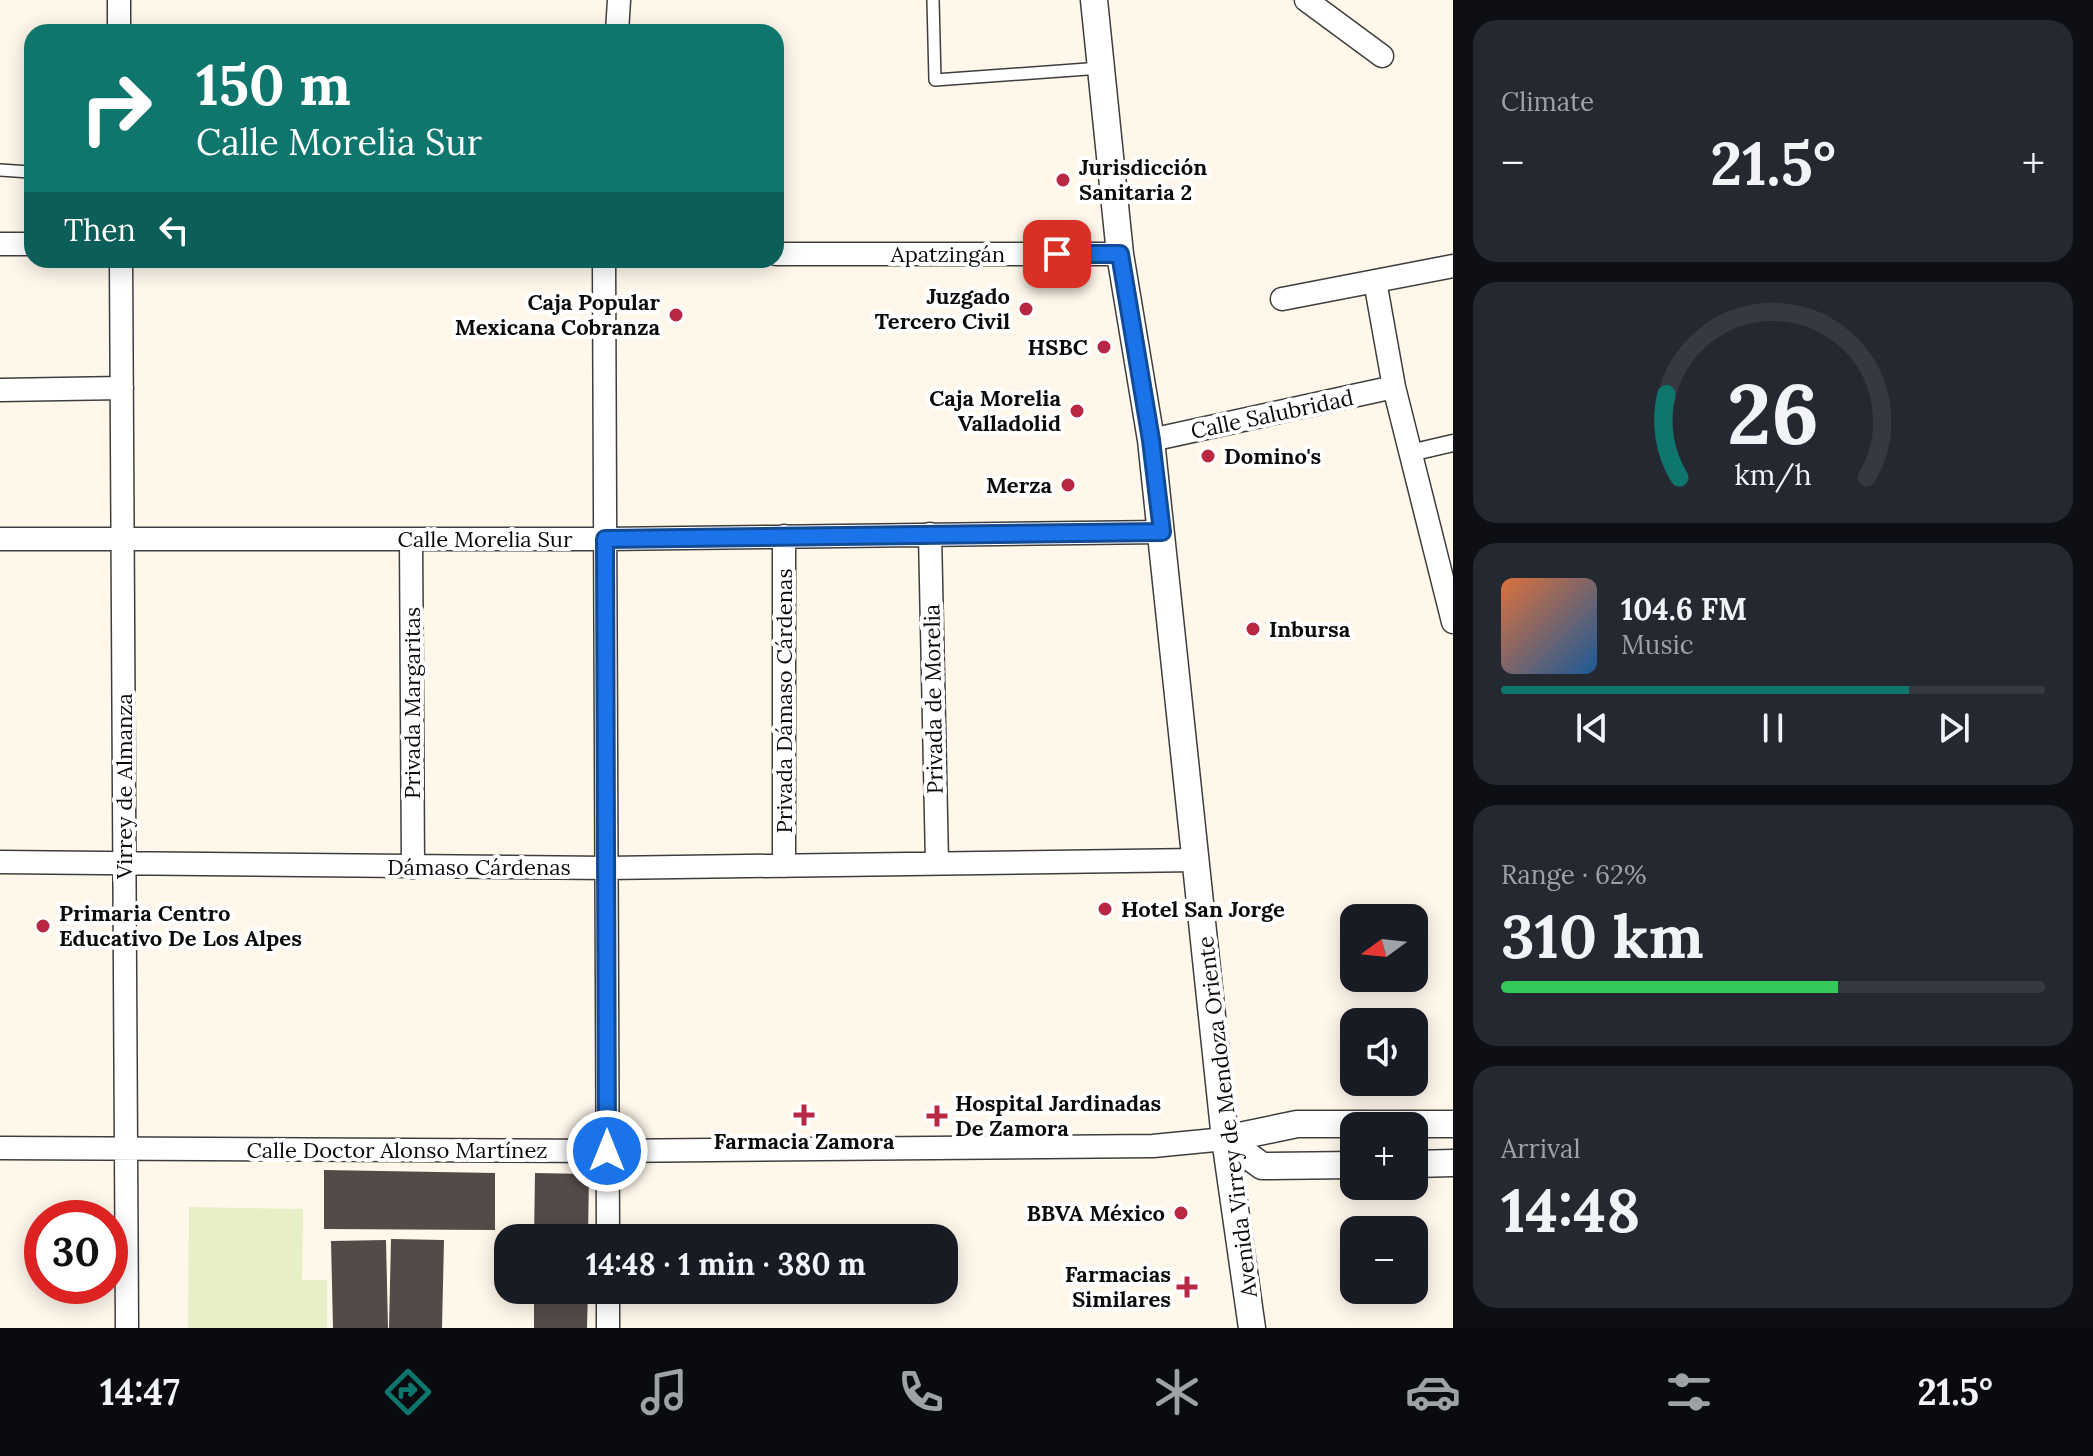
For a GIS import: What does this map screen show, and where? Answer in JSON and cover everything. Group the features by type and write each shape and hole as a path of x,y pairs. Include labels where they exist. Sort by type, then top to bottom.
{"street":[{"path":"119,0 119,24"},
{"path":"618,24 619,0"},
{"name":"Avenida Virrey de Mendoza Oriente","path":"1094,0 1120,254 1151,440 1162,532 1225,1139 1252,1328"},
{"path":"1306,0 1382,56"},
{"path":"0,244 24,244"},
{"name":"Apatzingán","path":"784,254 1120,254"},
{"path":"1282,299 1453,266"},
{"name":"Virrey de Almanza","path":"121,268 127,1328"},
{"path":"604,268 608,1224"},
{"path":"1375,281 1394,387 1453,622"},
{"name":"Calle Salubridad","path":"1151,440 1394,387"},
{"path":"0,390 122,388"},
{"path":"1410,453 1453,443"},
{"name":"Calle Morelia Sur","path":"0,539 605,539 1162,532"},
{"name":"Privada de Morelia","path":"930,534 937,863"},
{"name":"Privada Dámaso Cárdenas","path":"784,536 784,866"},
{"name":"Privada Margaritas","path":"411,539 413,867"},
{"name":"Dámaso Cárdenas","path":"0,862 607,868 1197,860"},
{"path":"1225,1139 1297,1124 1453,1124"},
{"path":"1225,1139 1262,1166 1340,1165"},
{"name":"Calle Doctor Alonso Martínez","path":"0,1148 607,1151 1153,1146 1225,1139"},
{"path":"1428,1164 1453,1163"},
{"path":"608,1304 608,1328"}],"lane":[{"path":"933,0 935,80 1101,68"},
{"path":"0,170 24,172"}],"green space":[{"path":"189,1207 303,1209 302,1280 327,1280 327,1328 188,1328"}],"building":[{"path":"324,1170 495,1173 494,1230 324,1229"},
{"path":"535,1173 589,1174 588,1224 534,1224"},
{"path":"391,1239 444,1240 442,1328 389,1328"},
{"path":"386,1240 388,1328 333,1328 331,1241"},
{"path":"534,1304 588,1304 587,1328 534,1328"}],"place":[{"name":"Jurisdicción Sanitaria 2","path":"1063,180"},
{"name":"Juzgado Tercero Civil","path":"1026,309"},
{"name":"Caja Popular Mexicana Cobranza","path":"676,315"},
{"name":"HSBC","path":"1104,347"},
{"name":"Caja Morelia Valladolid","path":"1077,411"},
{"name":"Domino's","path":"1208,456"},
{"name":"Merza","path":"1068,485"},
{"name":"Inbursa","path":"1253,629"},
{"name":"Hotel San Jorge","path":"1105,909"},
{"name":"Primaria Centro Educativo De Los Alpes","path":"43,926"},
{"name":"Farmacia Zamora","path":"804,1115"},
{"name":"Hospital Jardinadas De Zamora","path":"937,1116"},
{"name":"BBVA México","path":"1181,1213"},
{"name":"Farmacias Similares","path":"1187,1287"}],"route":[{"path":"607,1151 605,539 1162,532 1151,440 1120,254 1057,254"}]}
